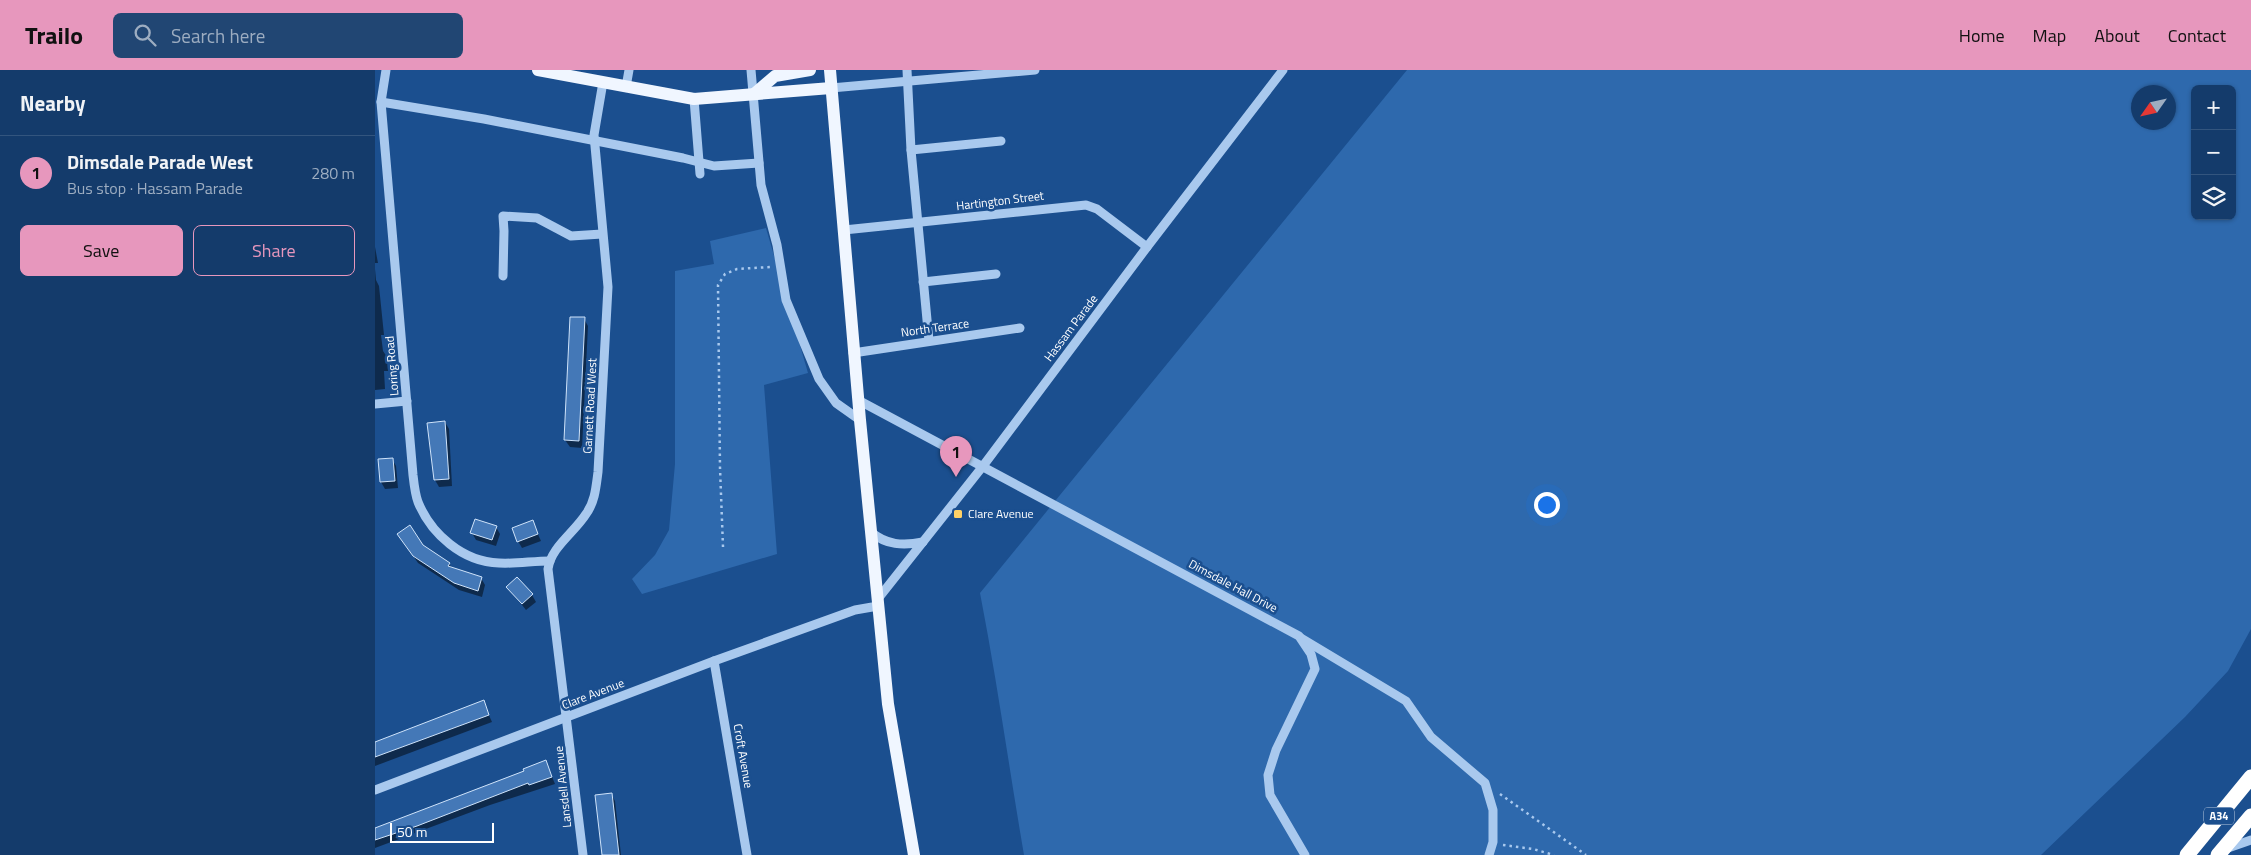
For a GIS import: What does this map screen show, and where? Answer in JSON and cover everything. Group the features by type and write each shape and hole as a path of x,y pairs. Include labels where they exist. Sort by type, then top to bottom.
{"highway":[{"name":"A34","path":"2187,855 2251,777"},
{"name":"A34","path":"2220,853 2251,816"}],"main road":[{"path":"538,70 694,100 831,88"},
{"path":"754,94 775,76 810,70"},
{"path":"830,70 853,353 888,704 914,855"}],"street":[{"name":"Loring Road","path":"386,70 381,102 413,475 417,500 425,517 438,534 456,549 477,559 498,563 549,560"},
{"path":"626,87 629,70"},
{"path":"751,70 761,185 782,267 786,300 819,379 836,403 860,420"},
{"path":"907,70 911,150 929,342"},
{"path":"831,88 1035,70"},
{"name":"Hassam Parade","path":"878,603 1278,72"},
{"name":"Garnett Road West","path":"549,560 587,513 595,495 598,472 608,306 595,142 603,82"},
{"path":"694,100 701,174"},
{"path":"381,102 484,119 683,158 700,164 714,166 759,163"},
{"path":"911,150 1001,141"},
{"name":"Hartington Street","path":"844,230 918,224 1085,205 1097,209 1147,247"},
{"path":"503,276 503,216 537,218 571,236 602,234"},
{"path":"923,282 996,274"},
{"name":"North Terrace","path":"853,353 1020,328"},
{"name":"Dimsdale Hall Drive","path":"858,400 1299,636 1406,701 1431,737 1485,783"},
{"path":"375,404 407,401"},
{"path":"871,532 892,544 923,542"},
{"path":"549,560 568,717"},
{"name":"Clare Avenue","path":"375,790 714,661 878,603"},
{"path":"1299,636 1311,654 1315,669 1276,750 1268,775 1269,795 1282,813 1305,855"},
{"name":"Croft Avenue","path":"714,661 747,855"},
{"name":"Lansdell Avenue","path":"568,717 583,855"},
{"path":"1485,783 1493,810 1493,842 1489,855"},
{"path":"2220,853 2251,840"}],"path":[{"path":"723,547 718,286 725,274 737,269 782,267"},
{"path":"1485,783 1586,855"},
{"path":"1502,845 1533,849 1554,855"}],"shaded area":[{"path":"1407,70 2251,70 2251,629 2228,671 2185,717 2041,855 1024,855 980,593"},
{"path":"766,228 808,373 764,385 777,554 642,594 632,579 655,555 669,530 675,464 675,271 714,264 710,241"}],"building":[{"path":"570,317 585,317 579,441 564,440"},
{"path":"445,421 449,479 434,480 427,423"},
{"path":"393,458 395,481 380,482 378,459"},
{"path":"475,519 497,526 492,540 470,533"},
{"path":"533,520 538,534 517,542 512,528"},
{"path":"410,525 423,545 450,563 448,566 482,577 478,591 454,583 413,556 397,534"},
{"path":"517,577 533,594 522,604 506,587"},
{"path":"484,700 489,715 375,757 375,742"},
{"path":"546,760 552,777 529,785 528,783 417,826 375,840 375,828 524,771 523,769"},
{"path":"612,793 619,855 602,855 595,795"}],"place":[{"name":"Dimsdale Parade West","path":"956,477"},
{"name":"Clare Avenue","path":"958,514"}]}
